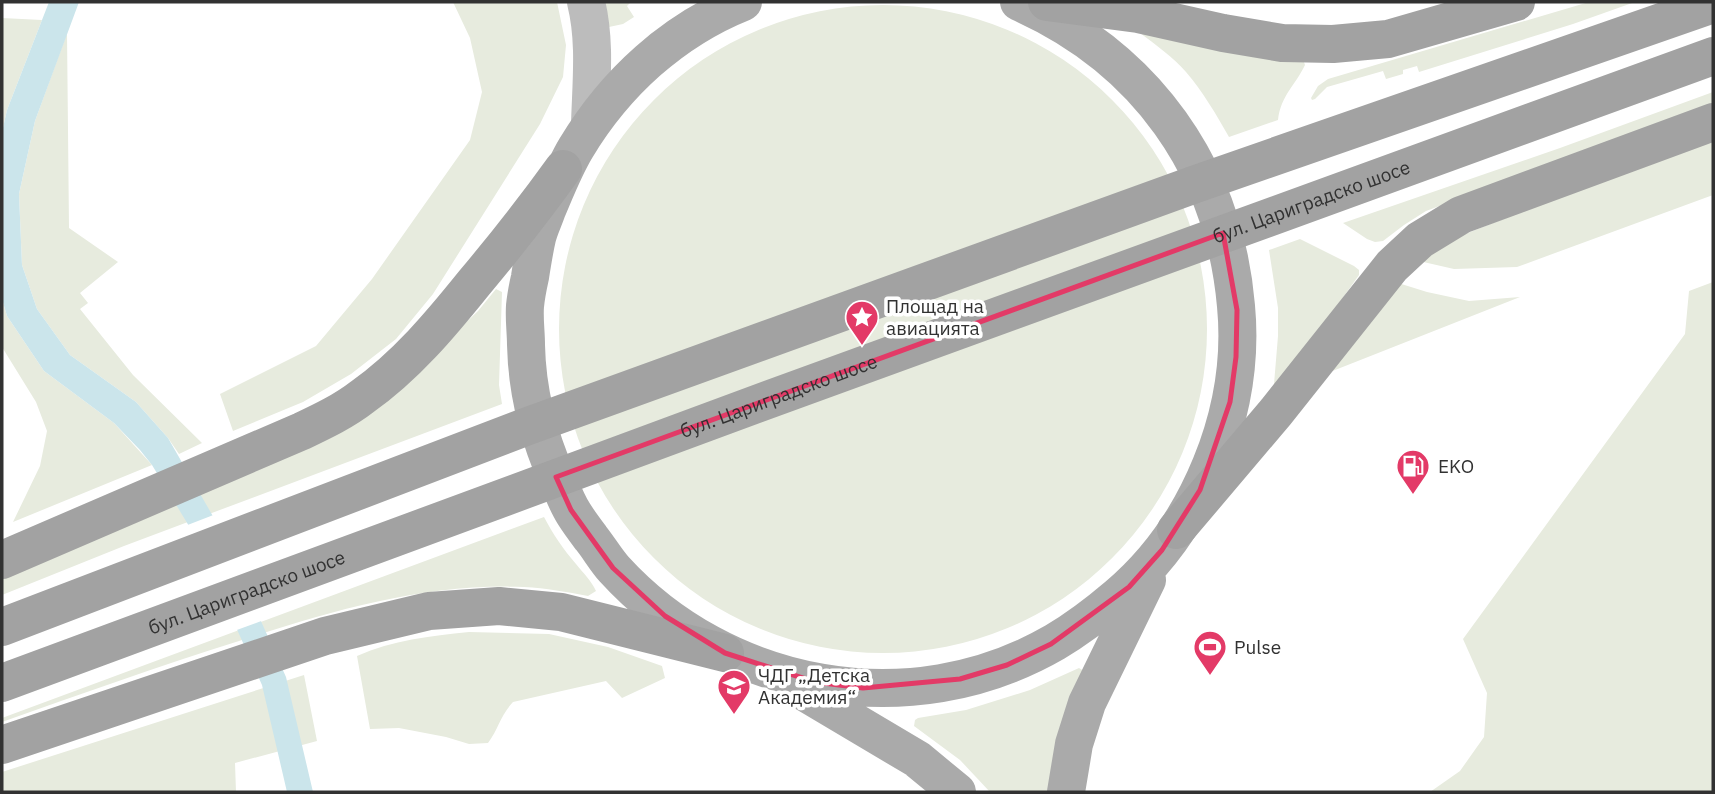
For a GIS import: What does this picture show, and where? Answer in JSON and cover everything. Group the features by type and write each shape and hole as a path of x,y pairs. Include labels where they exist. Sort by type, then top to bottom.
{"highway":[{"path":"1047,2 1138,14 1282,43 1333,44 1388,39 1516,2"},
{"path":"2,627 541,421 1193,185 1713,4"},
{"name":"бул. Цариградско шосе","path":"2,683 583,467 1713,56"},
{"path":"1169,540 1276,412 1392,266 1420,240 1461,215 1713,122"},
{"path":"2,559 302,431 363,397 412,354 438,326 526,219 563,169"},
{"path":"2,745 325,636 429,611 499,606 561,612 725,653"}],"main road":[{"path":"586,2 592,43 590,125"},
{"path":"743,2 680,36 656,54 612,97 590,125 563,169 537,235 525,305 527,376 543,446 571,510 613,568 665,616 725,653 768,670 815,682 863,688 912,687 960,679 1018,660 1051,645 1092,618 1129,587 1169,540"},
{"path":"1019,2 1048,15 1092,43 1132,77 1167,117 1203,176 1220,219 1231,264 1237,310 1236,357 1230,402 1217,447 1200,490 1169,540 1087,703 1074,744 1066,792"},
{"path":"768,670 916,759 957,792"}],"highlighted area":[{"path":"1223,233 1237,310 1236,357 1230,402 1200,490 1162,550 1129,587 1051,644 1007,665 960,679 863,688 815,682 725,653 665,616 613,568 571,510 556,477 1209,238"}],"shaded area":[{"path":"453,2 557,2 566,45 563,77 540,124 433,294 396,339 351,374 303,402 233,431 220,394 316,346 372,279 470,140 482,92 470,38"},
{"path":"604,2 631,2 627,6 634,17 623,24 609,27"},
{"path":"1589,2 1635,2 1419,72 1417,66 1386,79 1383,71 1327,87 1315,99 1311,98 1318,86 1328,79"},
{"path":"883,5 946,11 1007,30 1036,43 1063,60 1089,78 1112,100 1134,123 1152,149 1169,176 1182,205 1201,266 1207,329 1201,392 1182,453 1169,482 1152,509 1134,535 1112,558 1089,580 1063,598 1036,615 1007,628 946,647 883,653 820,647 759,628 730,615 703,598 677,580 654,558 632,535 614,509 597,482 584,453 565,392 559,329 565,266 584,205 597,176 614,149 632,123 654,100 677,78 703,60 730,43 759,30 820,11"},
{"path":"2,18 42,20 7,110 2,132"},
{"path":"67,33 69,228 118,262 80,293 88,303 80,309 133,375 202,443 179,454 136,402 70,355 37,309 22,265 19,194 35,121"},
{"path":"1140,33 1304,62 1305,65 1285,97 1278,120 1229,137 1186,72"},
{"path":"1713,92 1713,105 1426,211 1383,241 1367,239 1343,223 1560,148"},
{"path":"1713,136 1713,195 1517,267 1454,269 1419,261 1417,253"},
{"path":"1300,239 1354,266 1359,270 1359,275 1273,396 1278,308 1269,250"},
{"path":"1395,282 1469,301 1520,297 1330,372"},
{"path":"1713,282 1713,792 1430,792 1460,771 1484,737 1487,693 1463,639 1685,334 1689,291"},
{"path":"496,289 502,292 499,385 502,404 124,546 2,595 2,576 391,394 478,311"},
{"path":"2,299 7,316 44,371 114,423 152,465 13,522 40,466 47,431 36,402 2,347"},
{"path":"544,517 596,591 588,596 556,590 487,587 415,594 379,601 309,619 209,651 2,722 2,718"},
{"path":"469,632 549,634 608,647 662,666 665,678 622,698 606,681 513,702 488,743 469,744 399,728 370,729 357,656 398,642"},
{"path":"1079,668 1084,671 1050,792 990,792 960,760 914,726 918,718 966,710 1030,690"},
{"path":"304,675 317,741 235,763 236,792 2,792 2,772"}],"water":[{"path":"49,2 79,2 35,121 19,194 22,265 37,309 70,355 136,402 168,438 218,525 286,677 313,792 287,792 262,685 195,536 152,465 114,423 44,371 7,316 2,299 2,132 7,110"}],"pier":[{"path":"216,514 264,620 234,631 185,526"}],"place":[{"name":"Площад на авиацията","path":"862,347"},
{"name":"EKO","path":"1413,496"},
{"name":"Pulse","path":"1210,677"},
{"name":"ЧДГ „Детска Академия“","path":"734,716"}]}
